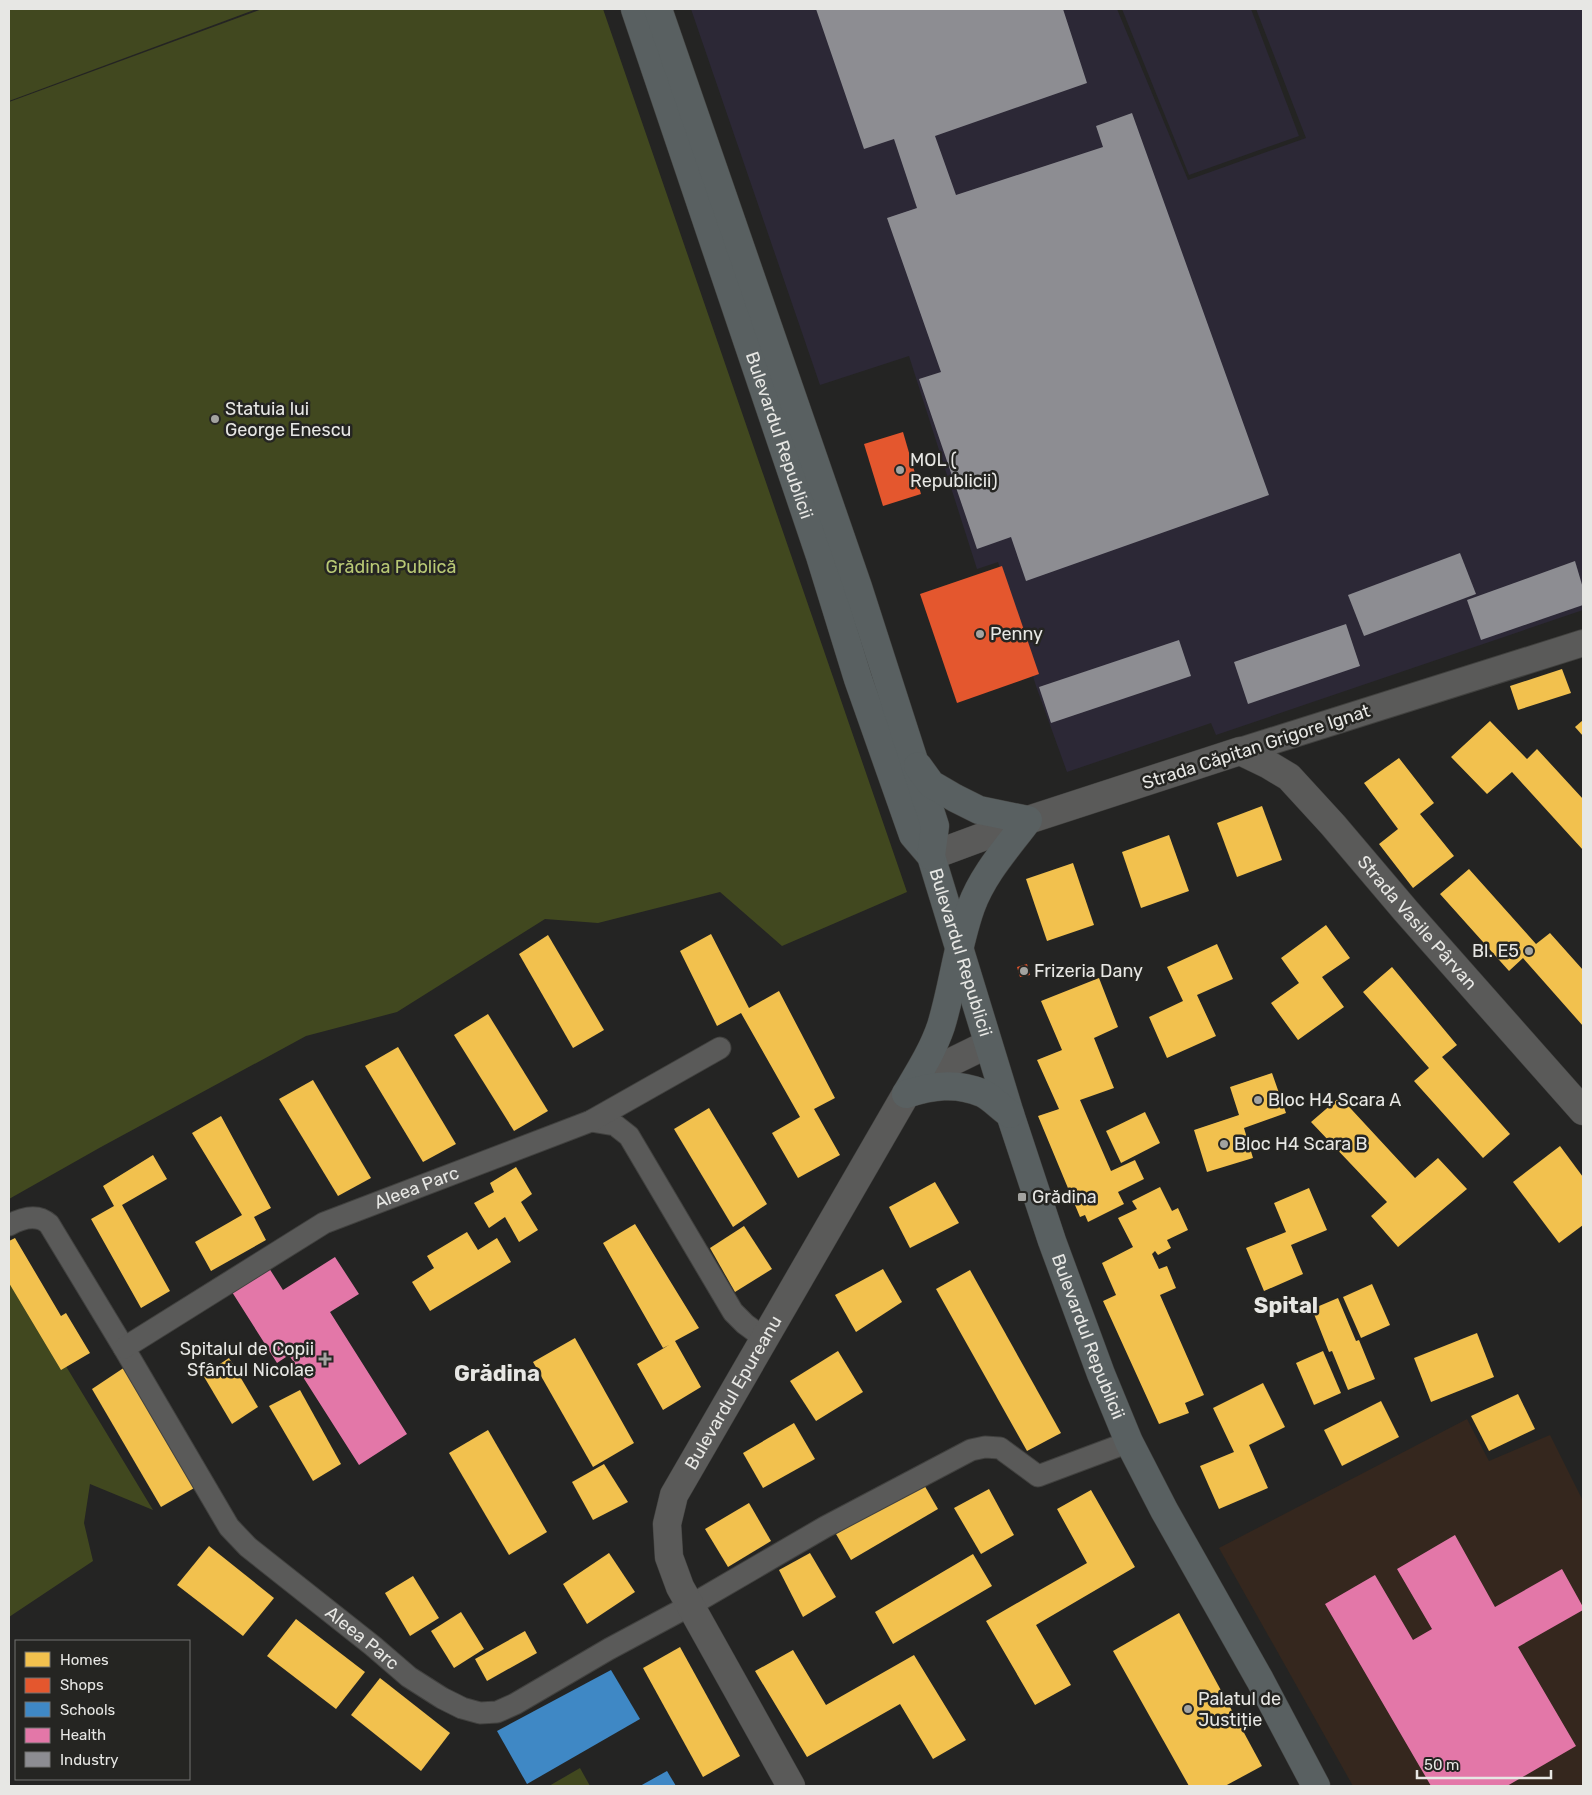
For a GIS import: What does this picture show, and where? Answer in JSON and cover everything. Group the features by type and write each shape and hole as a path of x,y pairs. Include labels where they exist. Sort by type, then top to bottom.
{"main road":[{"name":"Bulevardul Republicii","path":"635,9 816,547 858,679 913,835 931,856 1010,1114 1052,1241 1101,1374 1129,1442 1164,1510 1260,1680 1316,1786"},
{"name":"Bulevardul Republicii","path":"658,9 858,586 935,826 931,856"},
{"name":"Strada Căpitan Grigore Ignat","path":"931,856 1028,820 1240,751"},
{"name":"Strada Vasile Pârvan","path":"1240,751 1289,777 1583,1111"},
{"path":"906,1094 925,1062 940,1027 959,949 972,906 986,876 1028,820 980,810 955,798 931,784 913,759"},
{"name":"Bulevardul Epureanu","path":"792,1786 680,1586 669,1557 667,1524 674,1495 906,1094 943,1066 988,1044"},
{"path":"906,1094 931,1087 958,1087 983,1094 1010,1114"}],"street":[{"name":"Strada Căpitan Grigore Ignat","path":"1240,751 1583,643"},
{"name":"Aleea Parc","path":"124,1348 324,1224 591,1121 720,1048"},
{"path":"591,1121 615,1126 630,1136 733,1312 764,1338"},
{"name":"Aleea Parc","path":"9,1224 20,1219 36,1217 49,1224 229,1528 248,1548 373,1646 409,1677 442,1698 462,1708 480,1713 497,1712 506,1708 691,1605 825,1527 971,1450 985,1446 1000,1448 1038,1476 1129,1442"}],"shaded area":[{"path":"691,9 1117,9 1188,180 1306,138 1256,9 1583,9 1583,610 1216,735 1211,723 1067,772 1036,686 998,562 977,569 909,356 820,385"},
{"path":"1122,9 1251,9 1299,136 1189,175"},
{"path":"1467,1419 1489,1461 1550,1435 1583,1501 1583,1786 1353,1786 1219,1548"}],"green space":[{"path":"9,9 257,9 9,101"},
{"name":"Grădina Publică","path":"262,9 603,9 907,892 782,946 720,892 598,923 545,919 397,1012 306,1036 9,1199 9,102"},
{"path":"9,1272 153,1510 90,1484 84,1523 93,1561 9,1617"},
{"path":"580,1768 590,1786 549,1786"}],"building: Homes":[{"path":"1562,669 1571,693 1518,710 1510,686"},
{"path":"1583,720 1583,736 1575,727"},
{"path":"1490,721 1527,759 1537,749 1583,799 1583,850 1512,772 1487,794 1451,757"},
{"path":"1399,758 1434,803 1420,814 1454,856 1413,888 1379,844 1398,829 1364,783"},
{"path":"1262,806 1282,860 1237,877 1217,823"},
{"path":"1169,835 1189,891 1141,908 1122,852"},
{"path":"1073,863 1094,925 1047,941 1026,879"},
{"name":"Bl. E5","path":"1469,869 1536,944 1550,933 1583,970 1583,1026 1523,958 1509,971 1440,894"},
{"path":"1326,925 1350,958 1322,977 1344,1007 1298,1040 1271,1003 1299,983 1281,958"},
{"path":"711,934 749,1008 779,991 835,1098 814,1109 840,1155 798,1178 772,1133 800,1117 741,1013 717,1026 680,951"},
{"path":"548,935 604,1030 573,1048 519,954"},
{"path":"1217,944 1233,979 1197,995 1216,1036 1167,1058 1149,1017 1183,1001 1167,967"},
{"path":"1392,967 1457,1045 1442,1057 1510,1134 1483,1158 1414,1081 1429,1068 1363,992"},
{"path":"1099,978 1118,1027 1094,1038 1114,1088 1080,1100 1111,1171 1135,1160 1144,1179 1118,1192 1124,1204 1088,1222 1085,1215 1080,1217 1038,1116 1059,1109 1037,1060 1062,1050 1041,1001"},
{"path":"488,1014 548,1111 514,1131 454,1035"},
{"path":"398,1047 456,1144 423,1162 365,1066"},
{"path":"1272,1073 1286,1113 1244,1128 1253,1158 1207,1172 1194,1130 1239,1115 1230,1087"},
{"path":"313,1080 371,1178 338,1196 279,1099"},
{"path":"1340,1097 1415,1178 1438,1158 1467,1189 1398,1247 1371,1216 1387,1202 1311,1122"},
{"path":"709,1108 767,1204 733,1227 674,1129"},
{"path":"1145,1112 1160,1143 1121,1163 1106,1131"},
{"path":"221,1116 271,1208 254,1217 266,1240 211,1271 195,1242 242,1215 192,1133"},
{"path":"1560,1146 1583,1177 1583,1225 1559,1243 1513,1182"},
{"path":"153,1155 167,1179 122,1205 170,1291 141,1308 91,1219 114,1206 103,1186"},
{"path":"516,1167 532,1194 521,1202 538,1230 519,1242 505,1217 489,1228 474,1203 494,1192 490,1183"},
{"path":"935,1182 959,1223 910,1248 889,1207"},
{"path":"1160,1187 1172,1211 1178,1208 1188,1230 1167,1240 1171,1248 1158,1255 1155,1251 1152,1254 1159,1269 1167,1266 1176,1288 1160,1295 1204,1395 1185,1403 1189,1413 1159,1424 1103,1301 1116,1295 1102,1263 1133,1247 1118,1218 1137,1209 1132,1201"},
{"path":"1309,1188 1327,1230 1291,1245 1303,1274 1264,1291 1246,1248 1286,1232 1274,1203"},
{"path":"635,1224 699,1328 675,1341 701,1387 663,1410 637,1364 669,1345 663,1348 603,1243"},
{"path":"744,1226 772,1269 735,1292 710,1248"},
{"path":"467,1232 478,1250 497,1238 511,1262 430,1311 412,1282 434,1268 427,1256"},
{"path":"15,1238 61,1316 66,1313 90,1353 61,1370 9,1283 9,1241"},
{"path":"883,1269 902,1302 856,1332 835,1295"},
{"path":"970,1270 1061,1433 1027,1451 936,1289"},
{"path":"1372,1284 1390,1325 1361,1338 1343,1297"},
{"path":"1338,1298 1356,1341 1359,1340 1375,1379 1348,1390 1332,1351 1329,1352 1312,1309"},
{"path":"1477,1333 1494,1377 1431,1402 1414,1358"},
{"path":"575,1338 634,1443 593,1467 533,1362"},
{"path":"838,1351 863,1392 816,1421 790,1381"},
{"path":"1323,1351 1341,1393 1314,1405 1296,1363"},
{"path":"229,1358 258,1407 232,1424 203,1375"},
{"path":"125,1367 196,1487 161,1507 92,1389"},
{"path":"1263,1383 1285,1427 1249,1445 1268,1488 1219,1509 1200,1466 1234,1452 1213,1408"},
{"path":"300,1390 341,1464 313,1481 269,1406"},
{"path":"1518,1394 1535,1429 1489,1451 1471,1416"},
{"path":"1381,1401 1399,1437 1342,1466 1324,1430"},
{"path":"794,1423 815,1459 763,1488 743,1453"},
{"path":"488,1430 547,1532 509,1555 449,1453"},
{"path":"604,1464 628,1502 593,1520 572,1482"},
{"path":"923,1483 938,1509 851,1560 836,1534"},
{"path":"989,1489 1014,1535 981,1554 954,1508"},
{"path":"1091,1490 1135,1567 1036,1625 1071,1685 1035,1705 986,1621 1087,1563 1057,1509"},
{"path":"749,1503 771,1541 728,1567 705,1529"},
{"path":"209,1546 274,1598 243,1636 177,1585"},
{"path":"609,1553 635,1592 587,1624 563,1584"},
{"path":"810,1553 836,1597 803,1617 779,1570"},
{"path":"973,1554 992,1586 893,1644 875,1612"},
{"path":"413,1576 439,1618 410,1636 385,1593"},
{"path":"461,1612 484,1649 454,1668 431,1631"},
{"name":"Palatul de Justiție","path":"1179,1613 1262,1766 1225,1786 1189,1786 1113,1651"},
{"path":"296,1619 365,1672 336,1709 267,1656"},
{"path":"525,1631 537,1653 487,1681 475,1659"},
{"path":"680,1647 740,1756 703,1777 643,1668"},
{"path":"793,1650 826,1705 914,1655 966,1740 933,1759 900,1704 807,1757 755,1671"},
{"path":"380,1678 450,1733 421,1771 351,1715"}],"building: Shops":[{"path":"903,432 921,494 883,506 864,444"},
{"name":"Penny","path":"1002,566 1039,674 957,703 920,594"},
{"name":"Frizeria Dany","path":"1027,964 1030,975 1020,977 1017,967"}],"building: Schools":[{"path":"611,1670 640,1719 527,1784 497,1731"},
{"path":"667,1771 676,1786 640,1786"}],"building: Health":[{"name":"Spitalul de Copii Sfântul Nicolae","path":"335,1257 359,1294 330,1312 407,1434 359,1465 289,1355 277,1363 232,1292 269,1268 283,1290"},
{"path":"1455,1535 1495,1607 1562,1569 1583,1607 1583,1610 1518,1647 1576,1746 1507,1786 1431,1786 1325,1604 1375,1575 1413,1640 1432,1629 1397,1569"}],"building: Industry":[{"path":"816,9 1063,9 1087,83 935,136 956,195 1103,147 1096,126 1132,113 1269,495 1026,581 1011,537 977,549 919,379 941,372 887,218 917,208 894,139 864,149"},
{"path":"1460,553 1476,594 1364,636 1348,595"},
{"path":"1575,561 1583,588 1583,605 1481,640 1467,600"},
{"path":"1346,624 1360,666 1248,704 1234,662"},
{"path":"1179,640 1191,676 1051,723 1039,687"}],"place":[{"name":"Statuia lui George Enescu","path":"215,419"},
{"name":"MOL ( Republicii)","path":"900,470"},
{"name":"Penny","path":"980,634"},
{"name":"Bl. E5","path":"1529,951"},
{"name":"Frizeria Dany","path":"1024,971"},
{"name":"Bloc H4 Scara A","path":"1258,1100"},
{"name":"Bloc H4 Scara B","path":"1224,1144"},
{"name":"Grădina","path":"1022,1197"},
{"name":"Spitalul de Copii Sfântul Nicolae","path":"325,1359"},
{"name":"Palatul de Justiție","path":"1188,1709"}],"district":[{"name":"Spital","path":"1286,1305"},
{"name":"Grădina","path":"497,1373"}]}
